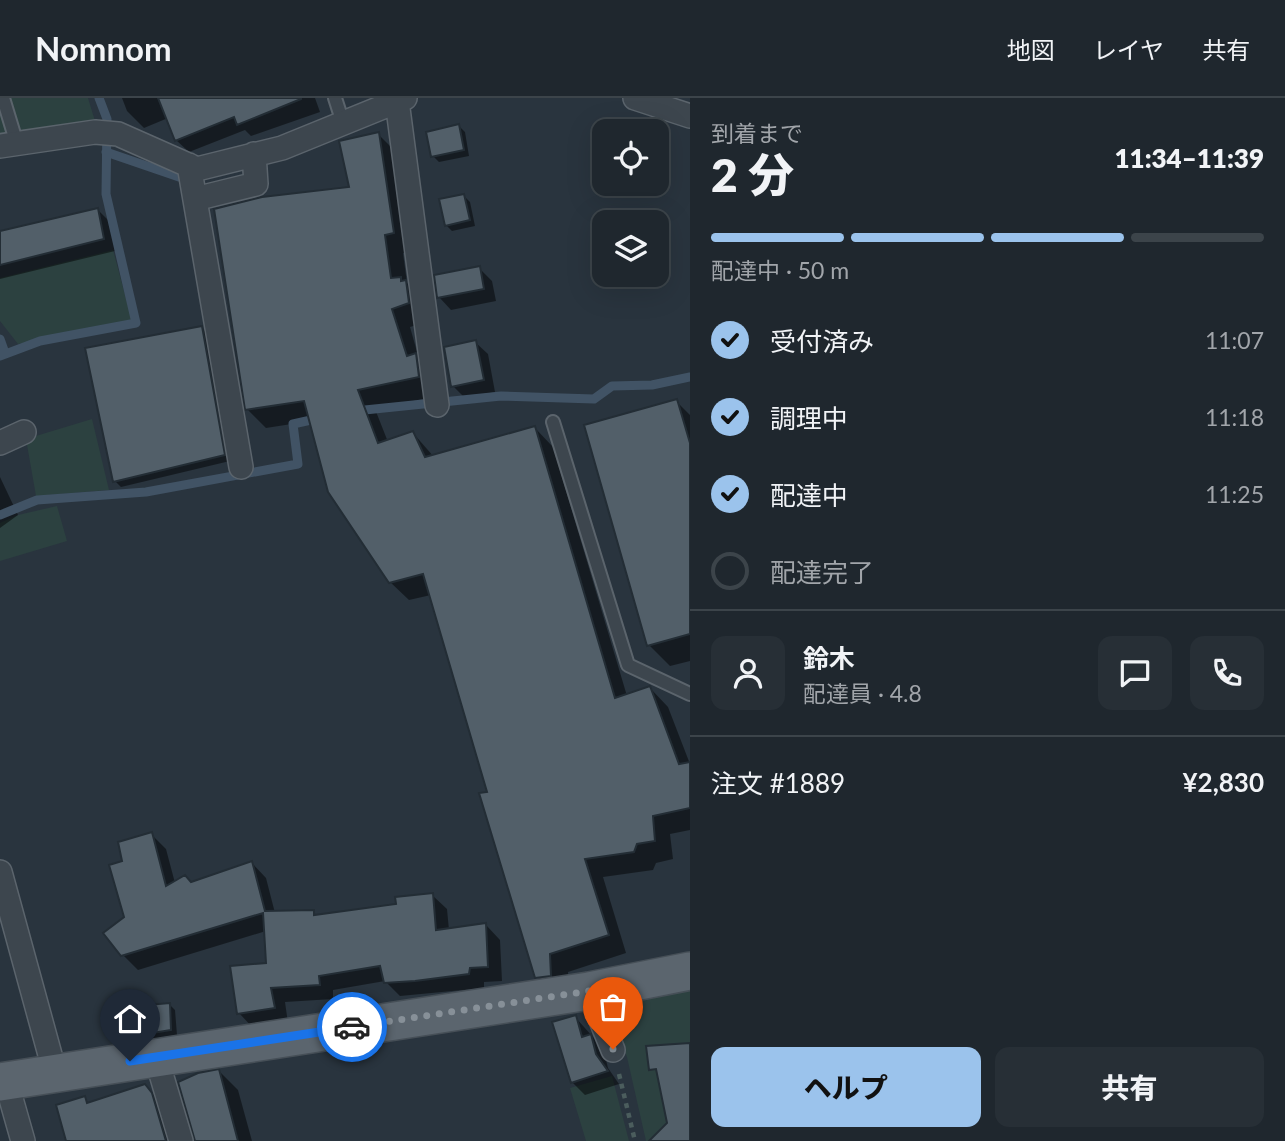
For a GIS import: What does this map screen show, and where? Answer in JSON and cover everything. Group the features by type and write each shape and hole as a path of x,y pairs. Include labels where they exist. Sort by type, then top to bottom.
{"main road":[{"path":"3,1081 589,991 690,971"}],"street":[{"path":"635,98 681,109"},
{"path":"9,145 95,132 118,134 197,169 282,148 401,100 437,405"},
{"path":"195,199 256,184 254,155"},
{"path":"189,165 241,467"},
{"path":"0,443 24,432"},
{"path":"0,872 55,1073"},
{"path":"589,991 613,1049"},
{"path":"156,1057 180,1141"},
{"path":"3,1081 23,1141"}],"lane":[{"path":"3,98 9,145"},
{"path":"335,98 343,123"},
{"path":"553,422 628,665 690,694"}],"path":[{"path":"613,1049 635,1141"}],"green space":[{"path":"0,98 88,98 95,121 0,134"},
{"path":"113,250 132,321 18,344 0,321 0,278"},
{"path":"92,419 109,490 36,496 26,439"},
{"path":"57,506 67,541 0,561 0,523 18,515"},
{"path":"690,989 690,1141 646,1141 627,1057 607,1004"},
{"path":"612,1076 629,1141 586,1141 570,1088"}],"building":[{"path":"158,98 301,99 237,125 234,117 175,141"},
{"path":"459,124 464,150 431,157 426,132"},
{"path":"379,132 394,233 385,235 391,278 401,277 401,281 406,280 409,303 392,309 407,356 416,353 419,377 358,390 378,443 413,431 425,457 535,426 615,698 650,686 679,764 690,762 690,808 653,816 655,841 637,844 634,852 585,859 609,935 550,954 551,976 535,978 479,793 487,792 423,574 389,583 328,492 304,401 245,410 214,209 262,197 349,187 339,141"},
{"path":"464,194 470,220 445,226 439,199"},
{"path":"98,208 104,239 0,265 0,231"},
{"path":"480,266 484,289 437,298 434,275"},
{"path":"202,326 225,455 113,482 85,348"},
{"path":"476,340 484,380 451,387 444,347"},
{"path":"677,399 690,443 690,634 647,646 584,425"},
{"path":"152,832 166,886 185,875 191,882 252,861 265,911 314,910 314,915 396,904 395,897 433,893 436,930 486,923 488,967 470,968 469,974 384,983 380,966 319,976 320,985 271,988 275,1008 237,1014 230,966 266,963 263,913 121,956 103,933 124,917 109,865 122,861 118,842"},
{"path":"170,1003 171,1030 140,1035 135,1006"},
{"path":"576,1015 582,1037 591,1034 596,1054 608,1071 571,1083 552,1022"},
{"path":"690,1043 690,1141 649,1141 667,1123 656,1069 649,1070 646,1046"},
{"path":"219,1069 238,1141 195,1141 178,1082 198,1073"},
{"path":"145,1084 152,1093 166,1141 66,1141 56,1105 85,1096 87,1103"}],"waterway":[{"path":"0,356 40,341 136,323 106,194 107,119 99,98"},
{"path":"106,152 179,177"},
{"path":"0,339 5,353"},
{"path":"355,411 501,396 594,399 612,386 652,385 690,377"},
{"path":"0,515 37,500 146,492 298,464 293,424 320,418"}],"way so far":[{"path":"352,1027 589,991 613,1049"}],"route":[{"path":"130,1061 352,1027"}]}
